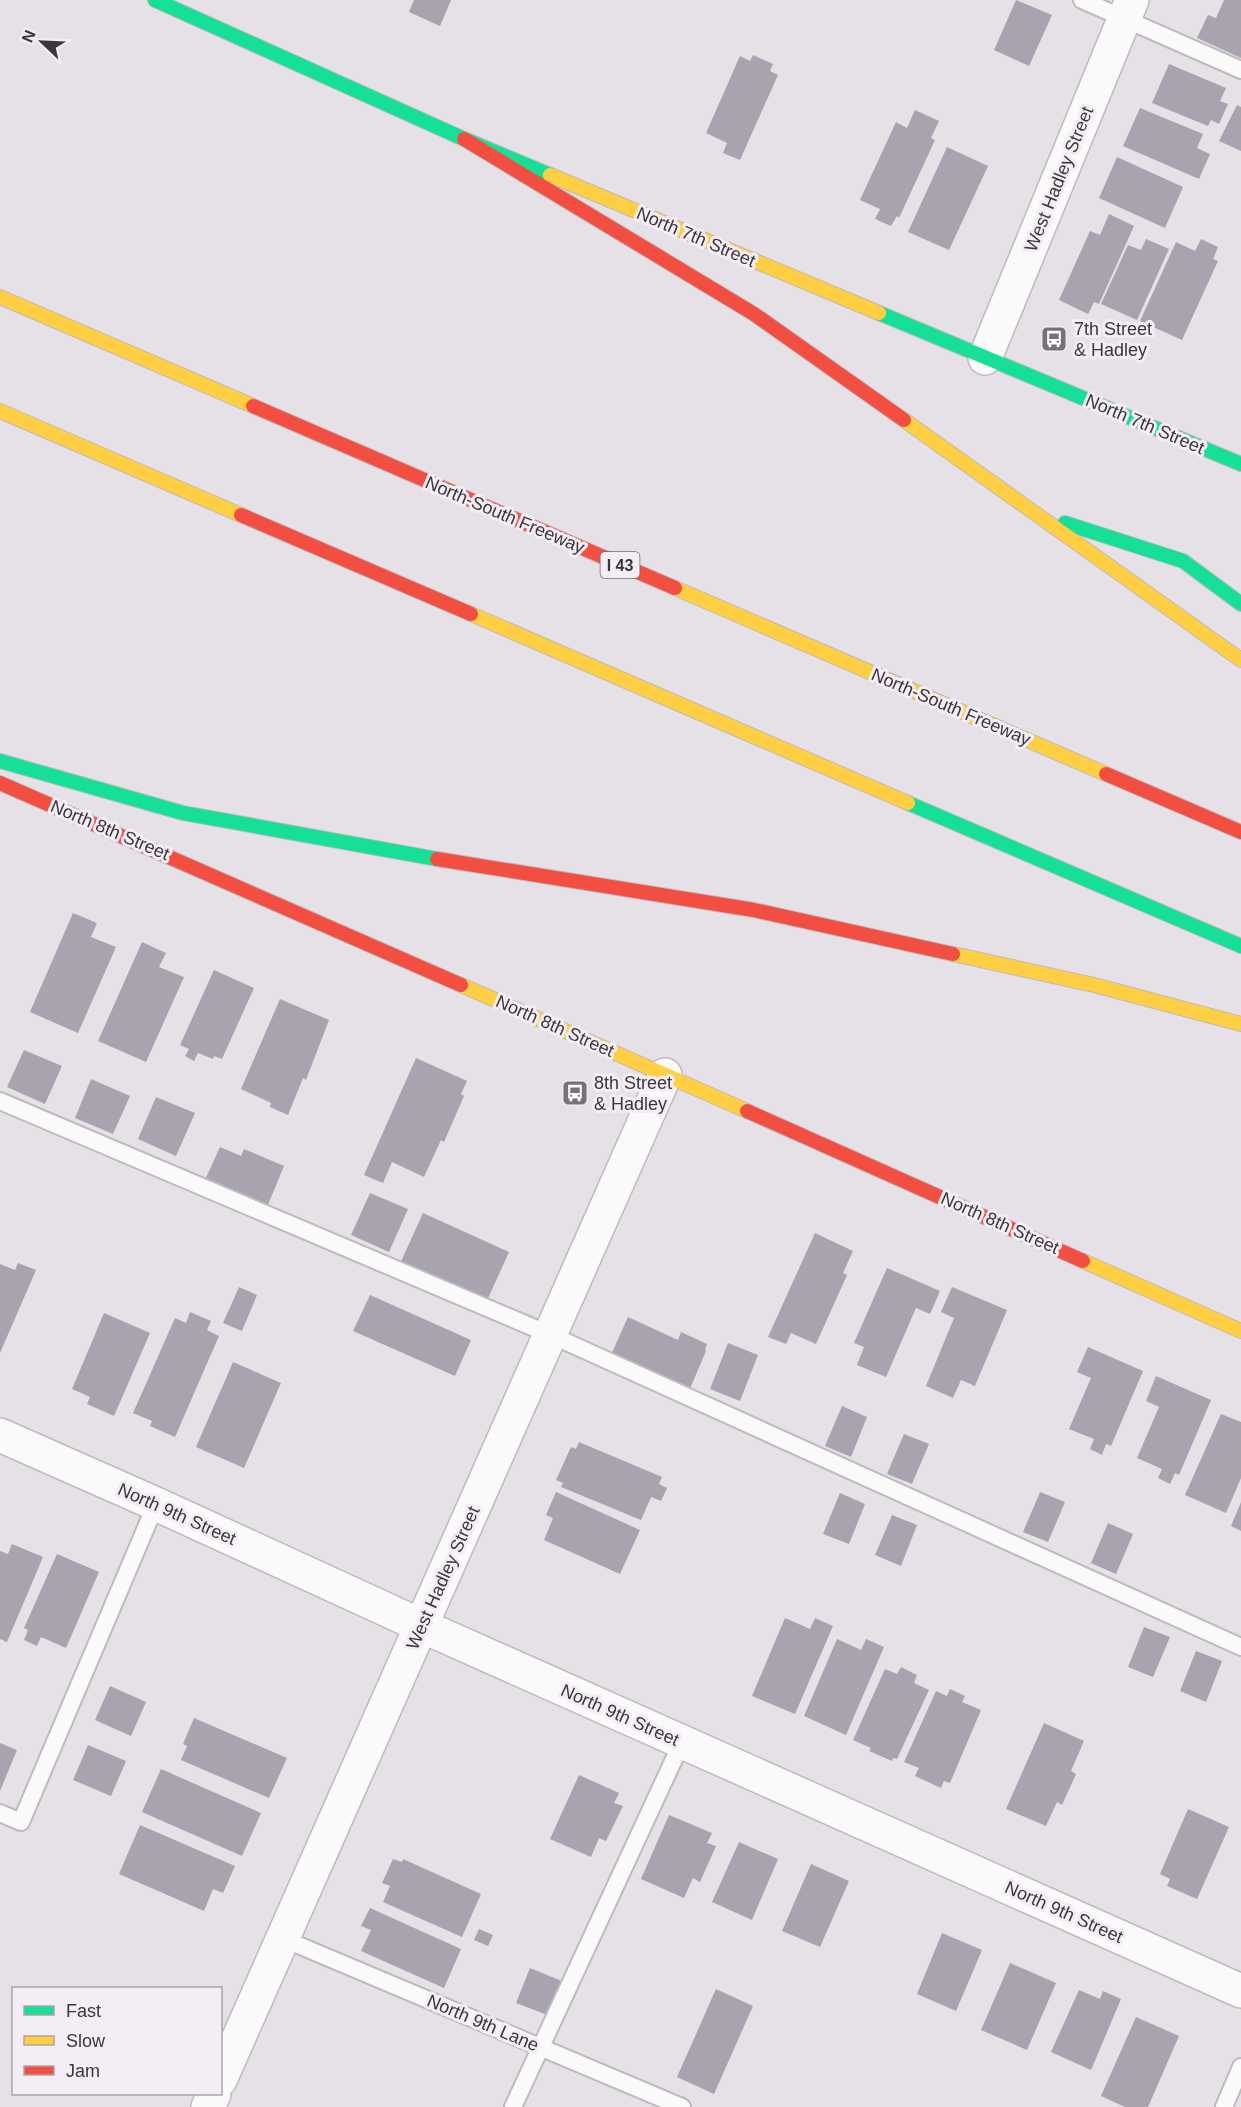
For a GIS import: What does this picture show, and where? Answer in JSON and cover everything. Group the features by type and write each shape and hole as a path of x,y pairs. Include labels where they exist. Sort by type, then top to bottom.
{"main road":[{"name":"North 7th Street","path":"155,0 464,139 1241,464"},
{"path":"464,139 754,314 1241,660"},
{"name":"North-South Freeway","path":"0,297 1241,832"},
{"path":"0,411 1241,946"},
{"path":"1032,512 1183,561 1241,604"},
{"path":"0,761 183,813 371,848 754,910 1094,985 1241,1024"},
{"name":"North 8th Street","path":"0,783 666,1075 1241,1331"}],"street":[{"name":"West Hadley Street","path":"985,358 1129,9"},
{"name":"West Hadley Street","path":"222,2076 666,1075"},
{"name":"North 9th Street","path":"0,1435 1241,1991"}],"lane":[{"path":"1082,0 1129,9 1241,70"},
{"path":"0,1101 551,1335 1241,1647"},
{"path":"0,1813 21,1822 156,1504"},
{"path":"513,2107 682,1742"},
{"name":"North 9th Lane","path":"284,1939 682,2107"},
{"path":"1224,2107 1241,2067"}],"building":[{"path":"414,0 451,0 440,26 409,12"},
{"path":"1016,0 1052,15 1029,66 994,50"},
{"path":"1224,0 1241,0 1241,58 1197,38 1208,15 1216,18"},
{"path":"753,55 773,64 770,71 778,75 740,160 723,153 727,143 706,133 740,56 750,61"},
{"path":"1169,64 1226,88 1220,101 1228,104 1219,124 1211,120 1208,126 1152,103"},
{"path":"1237,105 1241,107 1241,151 1219,141"},
{"path":"1140,108 1203,134 1197,148 1210,154 1199,179 1123,146"},
{"path":"915,110 939,121 931,138 935,140 899,218 897,216 891,226 875,219 880,209 860,200 896,122 907,128"},
{"path":"947,147 988,166 949,250 908,232"},
{"path":"1117,157 1183,187 1165,228 1099,198"},
{"path":"1109,214 1134,226 1099,304 1094,302 1088,314 1059,300 1090,231 1100,235"},
{"path":"1146,239 1169,249 1137,320 1101,304 1128,245 1141,250"},
{"path":"1201,239 1218,247 1213,259 1218,261 1182,340 1140,321 1176,242 1195,251"},
{"path":"73,913 97,923 91,937 116,947 78,1033 30,1012"},
{"path":"142,942 166,953 159,967 184,977 146,1062 98,1041"},
{"path":"214,970 254,988 222,1059 214,1056 213,1059 198,1053 194,1061 185,1056 189,1049 180,1045"},
{"path":"280,999 329,1020 306,1080 303,1078 288,1115 270,1107 271,1103 241,1089"},
{"path":"24,1050 62,1066 45,1104 7,1087"},
{"path":"416,1058 467,1081 461,1094 464,1096 444,1142 441,1140 424,1177 392,1162 383,1183 364,1175"},
{"path":"91,1079 130,1096 113,1134 75,1118"},
{"path":"156,1097 195,1113 176,1156 138,1139"},
{"path":"220,1147 241,1156 244,1149 284,1166 267,1207 205,1180"},
{"path":"370,1193 408,1209 389,1252 351,1235"},
{"path":"423,1213 509,1252 485,1305 399,1266"},
{"path":"815,1233 853,1251 843,1273 847,1275 816,1344 791,1333 786,1344 768,1337"},
{"path":"18,1263 36,1270 0,1353 0,1264 15,1270"},
{"path":"887,1268 940,1291 930,1314 916,1308 886,1377 857,1365 864,1347 854,1343"},
{"path":"239,1287 257,1295 242,1331 223,1323"},
{"path":"952,1287 1007,1310 975,1386 961,1380 953,1398 926,1386 954,1318 941,1312"},
{"path":"370,1295 471,1340 455,1376 353,1331"},
{"path":"190,1312 211,1321 207,1330 219,1336 175,1437 150,1426 152,1421 133,1413 175,1318 186,1323"},
{"path":"104,1313 150,1333 114,1416 87,1404 90,1397 72,1389"},
{"path":"628,1317 678,1340 681,1332 707,1344 689,1391 610,1357"},
{"path":"728,1343 758,1355 740,1401 710,1389"},
{"path":"1088,1347 1143,1371 1111,1446 1106,1444 1102,1455 1090,1449 1094,1439 1069,1429 1091,1378 1077,1372"},
{"path":"233,1362 281,1383 244,1468 196,1447"},
{"path":"1156,1376 1211,1400 1179,1475 1175,1473 1170,1484 1158,1478 1162,1469 1137,1458 1159,1407 1146,1401"},
{"path":"842,1406 867,1417 851,1457 825,1446"},
{"path":"1221,1414 1241,1422 1241,1478 1226,1513 1185,1495"},
{"path":"904,1434 929,1444 912,1484 887,1474"},
{"path":"579,1442 662,1477 659,1484 667,1488 661,1501 651,1497 641,1520 561,1487 563,1483 556,1480 571,1447 576,1449"},
{"path":"556,1492 640,1530 620,1574 544,1540 553,1518 546,1515"},
{"path":"1040,1492 1065,1502 1048,1542 1023,1532"},
{"path":"840,1493 865,1504 849,1544 823,1534"},
{"path":"1241,1502 1241,1531 1231,1526"},
{"path":"892,1515 917,1525 901,1566 875,1555"},
{"path":"1108,1523 1133,1534 1116,1574 1091,1563"},
{"path":"12,1544 43,1557 7,1642 0,1639 0,1551 8,1554"},
{"path":"57,1554 99,1572 66,1648 41,1637 37,1646 24,1640 28,1630 24,1628"},
{"path":"785,1618 810,1629 815,1618 833,1626 795,1714 752,1696"},
{"path":"1144,1627 1170,1637 1153,1677 1128,1667"},
{"path":"837,1639 861,1650 866,1639 884,1647 846,1735 804,1716"},
{"path":"1196,1651 1222,1661 1206,1702 1180,1691"},
{"path":"901,1667 917,1675 914,1683 929,1690 897,1759 893,1758 892,1761 869,1751 871,1748 853,1740 885,1669 897,1674"},
{"path":"110,1686 146,1702 131,1736 95,1720"},
{"path":"950,1689 965,1696 962,1702 981,1710 950,1783 944,1781 941,1788 915,1776 919,1768 904,1762 936,1691 947,1696"},
{"path":"194,1718 287,1758 269,1798 181,1760 187,1746 183,1744"},
{"path":"1044,1723 1084,1741 1071,1771 1076,1774 1062,1805 1057,1802 1046,1826 1006,1809"},
{"path":"0,1743 17,1750 0,1791"},
{"path":"88,1745 126,1761 111,1796 73,1780"},
{"path":"161,1769 261,1813 242,1856 142,1812"},
{"path":"579,1775 619,1793 614,1803 623,1806 606,1841 599,1838 591,1857 550,1839"},
{"path":"1188,1809 1229,1827 1197,1899 1167,1886 1170,1879 1160,1874"},
{"path":"669,1815 712,1833 707,1843 716,1846 700,1882 693,1878 684,1898 641,1879"},
{"path":"140,1825 235,1866 223,1893 213,1889 204,1911 119,1874"},
{"path":"739,1842 778,1859 752,1920 712,1902"},
{"path":"393,1859 402,1862 403,1859 481,1894 462,1937 383,1902 390,1886 382,1883"},
{"path":"811,1864 849,1881 820,1947 782,1931"},
{"path":"370,1908 461,1949 444,1988 361,1951 371,1930 361,1926"},
{"path":"479,1929 493,1935 488,1946 474,1940"},
{"path":"942,1933 982,1950 956,2011 917,1994"},
{"path":"1010,1963 1056,1983 1027,2050 981,2030"},
{"path":"530,1968 564,1982 550,2016 516,2003"},
{"path":"716,1989 753,2006 714,2094 677,2077"},
{"path":"1079,1990 1100,1999 1103,1991 1121,1999 1091,2070 1051,2052"},
{"path":"1136,2017 1179,2036 1148,2107 1125,2107 1101,2096"}],"traffic: fast":[{"path":"155,0 464,139 550,175"},
{"path":"879,313 1241,464"},
{"path":"1065,523 1183,561 1241,604"},
{"path":"0,761 183,813 437,859"},
{"path":"908,803 1241,946"}],"traffic: slow":[{"path":"550,175 879,313"},
{"path":"0,297 253,406"},
{"path":"0,411 241,515"},
{"path":"904,420 1241,660"},
{"path":"675,588 1106,774"},
{"path":"471,614 908,803"},
{"path":"953,954 1094,985 1241,1024"},
{"path":"461,985 747,1111"},
{"path":"1083,1261 1241,1331"}],"traffic: jam":[{"path":"464,139 754,314 904,420"},
{"path":"253,406 675,588"},
{"path":"241,515 471,614"},
{"path":"1106,774 1241,832"},
{"path":"0,783 461,985"},
{"path":"437,859 754,910 953,954"},
{"path":"747,1111 1083,1261"}],"place":[{"name":"7th Street & Hadley","path":"1054,339"},
{"name":"8th Street & Hadley","path":"575,1093"}]}
